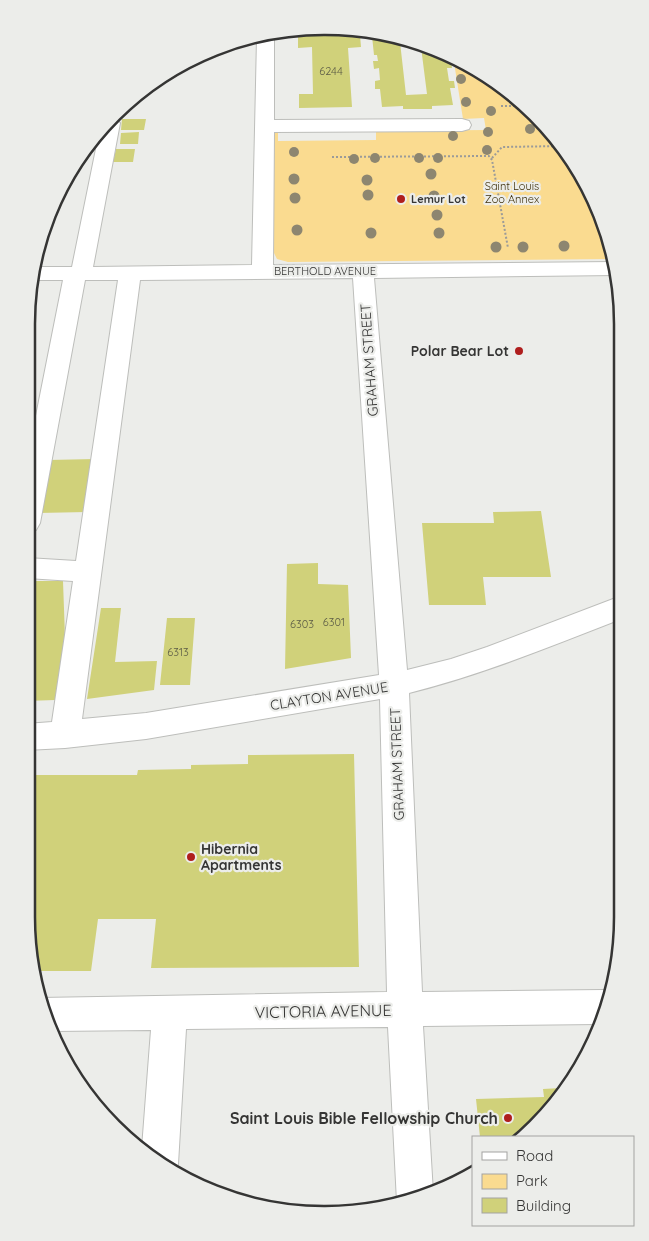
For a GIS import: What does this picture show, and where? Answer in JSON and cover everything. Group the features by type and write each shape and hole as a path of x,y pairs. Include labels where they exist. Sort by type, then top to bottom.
{"street":[{"path":"262,272 266,41"},
{"path":"264,126 462,125"},
{"path":"35,484 108,133"},
{"name":"BERTHOLD AVENUE","path":"40,274 608,269"},
{"name":"GRAHAM STREET","path":"363,271 396,717 405,1010 414,1192"},
{"path":"65,735 130,273"},
{"path":"35,569 88,572"},
{"name":"CLAYTON AVENUE","path":"35,737 146,726 394,685 451,671 494,657 614,610"},
{"name":"VICTORIA AVENUE","path":"52,1014 600,1007"},
{"path":"160,1154 170,1013"}],"path":[{"path":"501,106 514,106"},
{"path":"492,158 502,147 552,146"},
{"path":"332,157 490,156 510,255"}],"green space":[{"name":"Saint Louis Zoo Annex","path":"455,66 501,95 529,120 554,148 584,196 599,231 606,259 288,262 277,259 274,253 274,133 278,133 278,141 376,140 376,131 486,130 484,118 463,119"}],"building":[{"path":"298,36 360,37 361,47 348,48 352,107 299,108 299,94 313,94 312,47 298,48"},
{"path":"372,39 400,45 406,95 427,94 422,51 451,64 452,68 447,68 449,81 454,81 455,88 450,88 453,105 432,106 432,109 403,109 403,106 382,107 380,89 375,89 375,81 380,80 379,68 374,69 373,61 378,61 377,55 374,55"},
{"path":"122,119 146,119 144,130 121,130"},
{"path":"139,132 138,144 120,144 121,133"},
{"path":"116,149 135,149 133,162 113,162"},
{"path":"95,459 87,512 38,513 48,460"},
{"path":"541,511 551,577 483,577 486,605 429,605 422,523 494,523 493,512"},
{"path":"318,563 318,584 348,585 351,658 285,669 287,564"},
{"path":"35,581 63,581 65,637 55,700 35,701"},
{"path":"101,608 121,608 115,662 157,661 154,690 87,699"},
{"path":"167,618 195,618 190,685 160,685"},
{"name":"Hibernia Apartments","path":"354,754 359,967 151,968 156,919 98,919 91,971 41,971 37,954 35,916 35,775 137,775 138,770 191,769 191,765 248,764 248,755"},
{"name":"Saint Louis Bible Fellowship Church","path":"557,1088 529,1121 513,1136 480,1136 476,1099 544,1097 543,1089"}],"place":[{"name":"Lemur Lot","path":"401,199"},
{"name":"Polar Bear Lot","path":"519,351"},
{"name":"Hibernia Apartments","path":"191,857"},
{"name":"Saint Louis Bible Fellowship Church","path":"508,1118"}]}
